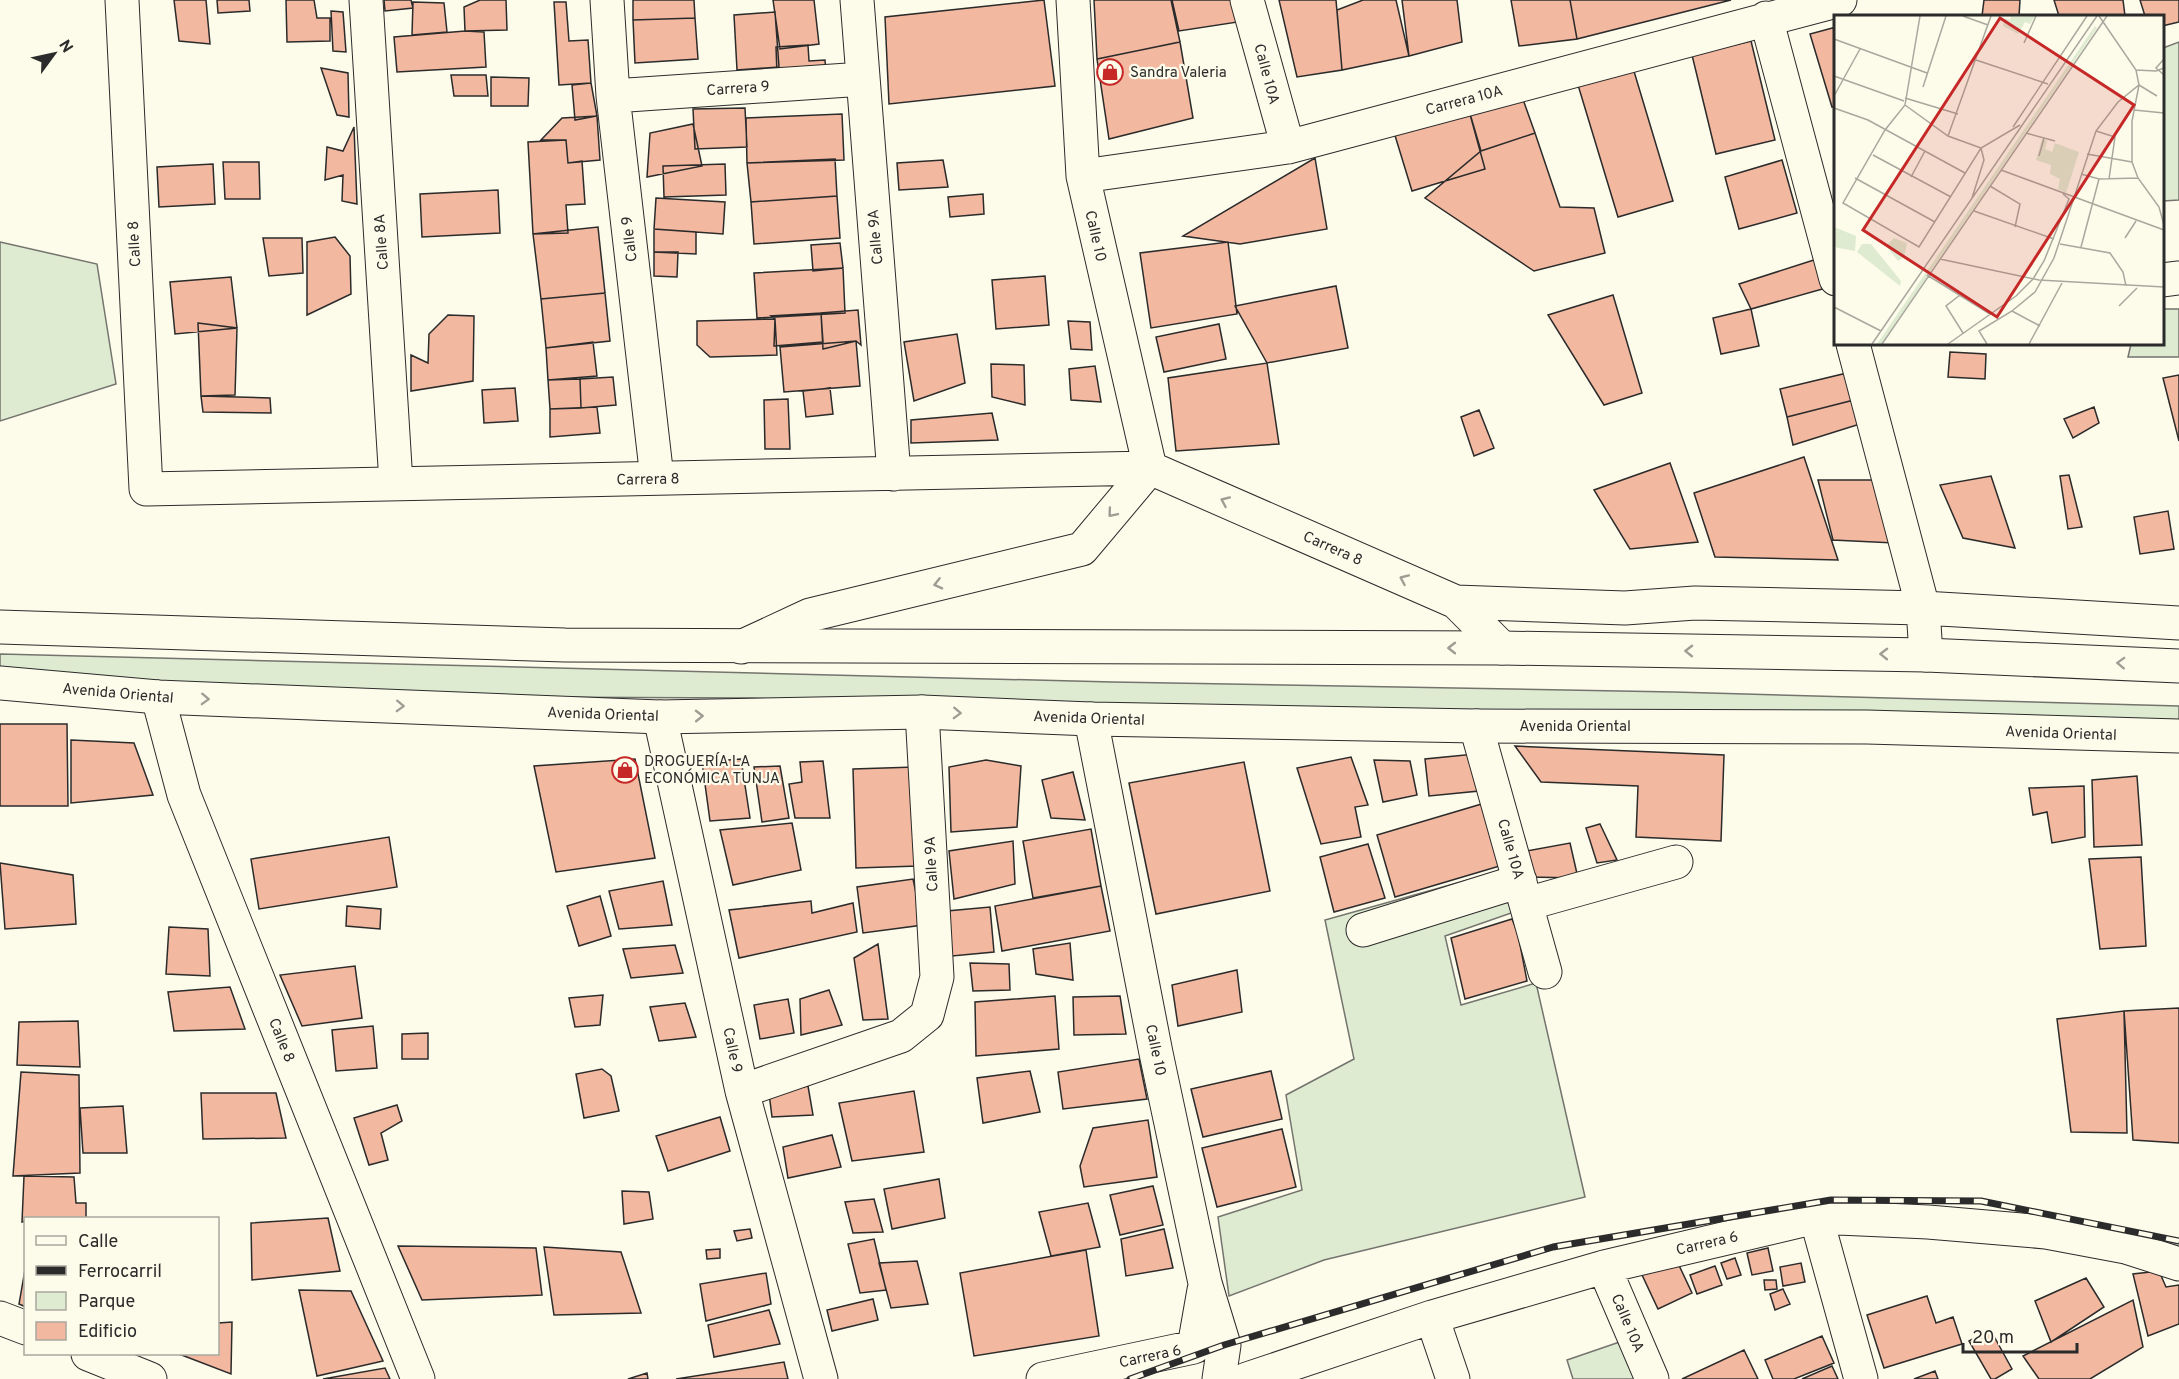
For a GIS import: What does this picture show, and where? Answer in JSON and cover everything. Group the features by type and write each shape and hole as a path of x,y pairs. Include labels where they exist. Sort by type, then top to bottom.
{"street":[{"name":"Calle 8","path":"122,0 146,489"},
{"name":"Calle 8A","path":"366,0 396,483"},
{"name":"Calle 9","path":"607,0 613,96 657,478"},
{"name":"Calle 9A","path":"856,0 894,474"},
{"name":"Calle 10","path":"1073,0 1083,176 1150,468"},
{"name":"Calle 10A","path":"1247,0 1288,147"},
{"name":"Carrera 10A","path":"1083,176 1288,147 1840,0"},
{"path":"1766,18 1834,272"},
{"name":"Carrera 9","path":"613,96 863,80"},
{"path":"2164,280 2179,278"},
{"path":"1852,345 1923,608 1926,655"},
{"name":"Carrera 8","path":"146,489 1150,468 1456,602 1502,648"},
{"path":"741,647 810,615 1082,549 1150,468"},
{"path":"1456,602 1625,608 1695,603 1923,608 2179,623"},
{"path":"0,627 565,645 1502,648 1926,655 2179,666"},
{"name":"Avenida Oriental","path":"0,683 158,697 660,717 922,712 1091,719 1476,726 1867,727 2179,736"},
{"name":"Calle 8","path":"158,697 184,795 418,1379"},
{"name":"Calle 9A","path":"742,1091 901,1036 927,1015 937,977 922,712"},
{"name":"Calle 9","path":"660,717 742,1091 821,1379"},
{"name":"Calle 10","path":"1091,719 1122,890 1205,1283 1224,1346 1219,1379"},
{"name":"Calle 10A","path":"1476,726 1545,972"},
{"path":"1363,930 1523,892 1676,862"},
{"path":"1816,1217 1861,1379"},
{"name":"Carrera 6","path":"1247,1379 1432,1317 1604,1267 1816,1217 1928,1222 2046,1232 2126,1247 2179,1264"},
{"name":"Calle 10A","path":"1604,1267 1652,1379"},
{"name":"Carrera 6","path":"1043,1379 1194,1347 1205,1283"},
{"path":"1432,1317 1452,1379"},
{"path":"0,1318 24,1327"},
{"path":"93,1355 150,1379"}],"green space":[{"path":"2179,42 2179,200 2164,201 2164,48"},
{"path":"0,242 97,264 116,384 0,421"},
{"path":"2164,309 2179,309 2179,357 2128,357 2131,345 2164,345"},
{"path":"0,654 1112,682 1674,692 2179,706 2179,739 1118,714 752,698 515,697 0,684"},
{"path":"1507,869 1514,912 1445,936 1461,1005 1536,983 1585,1197 1324,1260 1229,1296 1218,1217 1302,1190 1286,1095 1354,1059 1325,920"},
{"path":"1640,1335 1656,1379 1573,1379 1567,1360"}],"building":[{"path":"174,0 206,0 210,44 179,41"},
{"path":"217,0 249,0 250,11 218,13"},
{"path":"286,0 314,0 317,18 330,18 330,41 287,42"},
{"path":"384,0 411,0 413,8 385,11"},
{"path":"480,0 506,0 507,30 465,31 464,7"},
{"path":"633,0 694,0 695,18 633,20"},
{"path":"773,0 814,0 819,44 780,49"},
{"path":"1044,0 1055,86 889,104 885,17"},
{"path":"1094,0 1171,0 1180,42 1097,59"},
{"path":"1172,0 1246,0 1251,20 1179,31"},
{"path":"1279,0 1336,0 1342,70 1297,77"},
{"path":"1363,0 1396,0 1409,56 1342,70 1337,10"},
{"path":"1402,0 1457,0 1462,42 1409,56"},
{"path":"1511,0 1570,0 1577,39 1519,46"},
{"path":"1570,0 1731,0 1577,39"},
{"path":"1984,0 2020,0 2019,15 1982,15"},
{"path":"2054,0 2123,0 2125,15 2059,15"},
{"path":"2140,0 2179,0 2179,22 2164,26 2164,15 2145,15"},
{"path":"413,2 444,3 447,32 412,35"},
{"path":"554,2 566,2 569,41 588,40 591,83 559,85"},
{"path":"331,11 343,12 346,52 333,51"},
{"path":"775,12 779,67 737,70 734,15"},
{"path":"695,18 698,59 635,63 633,20"},
{"path":"1834,28 1834,106 1832,107 1810,34"},
{"path":"465,31 484,32 486,67 397,72 394,37"},
{"path":"1751,41 1775,140 1716,154 1692,55"},
{"path":"1180,42 1193,118 1109,139 1097,59"},
{"path":"808,45 809,61 825,60 826,72 777,74 776,47"},
{"path":"321,68 348,73 349,117 337,115"},
{"path":"1633,68 1673,201 1618,217 1578,85"},
{"path":"451,75 486,75 488,96 454,96"},
{"path":"491,77 529,78 528,106 491,106"},
{"path":"591,83 597,116 575,120 572,85"},
{"path":"1520,91 1535,133 1481,151 1468,107"},
{"path":"1468,107 1485,169 1412,191 1393,129"},
{"path":"745,108 747,147 695,149 693,109"},
{"path":"842,114 844,160 747,163 746,118"},
{"path":"597,116 600,160 568,163 566,140 541,140 562,118"},
{"path":"693,124 702,166 647,177 650,133"},
{"path":"354,127 357,204 342,201 343,175 325,180 327,147 343,151"},
{"path":"1535,133 1560,207 1594,208 1605,253 1534,271 1425,198 1481,151"},
{"path":"566,140 568,163 582,161 585,204 566,205 568,233 533,234 528,142"},
{"path":"1315,158 1327,229 1240,244 1183,236"},
{"path":"835,159 837,196 751,202 747,163"},
{"path":"943,160 948,187 899,190 897,163"},
{"path":"1782,160 1797,213 1739,229 1725,177"},
{"path":"223,162 259,162 260,199 225,199"},
{"path":"213,164 215,204 159,207 157,167"},
{"path":"725,164 726,195 664,197 663,166"},
{"path":"498,190 500,233 422,237 420,194"},
{"path":"983,194 984,214 950,217 948,197"},
{"path":"837,196 840,238 754,244 751,202"},
{"path":"656,198 725,202 723,234 654,229"},
{"path":"598,227 605,293 541,299 533,234"},
{"path":"654,229 696,232 696,254 654,252"},
{"path":"335,237 350,256 351,294 307,315 307,242"},
{"path":"263,238 302,238 303,273 269,276"},
{"path":"1228,242 1237,314 1151,328 1140,253"},
{"path":"840,243 843,268 813,271 811,245"},
{"path":"654,252 678,252 677,277 654,276"},
{"path":"1817,259 1826,288 1751,309 1739,284"},
{"path":"843,268 845,313 757,318 754,273"},
{"path":"1045,276 1049,325 996,329 992,280"},
{"path":"231,277 237,328 175,334 170,282"},
{"path":"1336,286 1348,348 1267,363 1235,306"},
{"path":"605,293 610,341 546,348 541,299"},
{"path":"1613,295 1642,393 1604,405 1548,315"},
{"path":"1751,309 1759,346 1721,354 1713,318"},
{"path":"858,310 861,345 856,341 823,349 821,313"},
{"path":"821,313 823,342 774,346 775,319 771,316"},
{"path":"448,315 474,316 473,381 411,391 411,355 428,363 429,334"},
{"path":"775,319 777,355 710,357 697,345 697,321"},
{"path":"1068,321 1090,322 1092,350 1071,349"},
{"path":"198,323 237,328 235,395 201,396"},
{"path":"1219,324 1226,359 1164,372 1156,337"},
{"path":"957,334 965,383 914,401 904,342"},
{"path":"856,341 860,386 784,392 780,347"},
{"path":"593,342 597,376 548,380 546,348"},
{"path":"1950,352 1986,354 1985,379 1948,377"},
{"path":"1267,363 1279,444 1176,451 1168,378"},
{"path":"991,364 1024,365 1025,405 992,397"},
{"path":"1095,366 1101,402 1071,400 1069,369"},
{"path":"1847,373 1854,400 1787,417 1780,389"},
{"path":"2179,375 2179,441 2163,378"},
{"path":"613,377 616,405 581,408 580,379"},
{"path":"580,379 581,408 550,409 548,380"},
{"path":"515,388 518,421 484,423 482,390"},
{"path":"830,388 833,414 806,417 803,391"},
{"path":"201,396 270,398 271,413 203,412"},
{"path":"788,399 790,449 765,449 764,400"},
{"path":"1854,400 1860,424 1793,445 1787,417"},
{"path":"597,407 600,433 550,437 550,409"},
{"path":"2094,407 2099,423 2073,438 2064,419"},
{"path":"1479,410 1494,448 1474,456 1461,417"},
{"path":"992,413 998,440 911,443 911,420"},
{"path":"1804,457 1838,560 1715,557 1694,493"},
{"path":"1670,463 1698,542 1630,549 1594,490"},
{"path":"2069,475 2082,527 2068,529 2060,476"},
{"path":"1991,476 2015,548 1963,538 1940,485"},
{"path":"1818,480 1878,480 1894,543 1833,540"},
{"path":"2168,511 2174,549 2140,554 2134,517"},
{"path":"0,724 67,724 68,806 0,806"},
{"path":"71,740 134,743 153,795 71,803"},
{"path":"1515,746 1724,755 1721,841 1636,837 1638,786 1541,782"},
{"path":"1475,754 1479,791 1429,796 1425,759"},
{"path":"1351,757 1368,805 1355,807 1361,837 1321,844 1297,768"},
{"path":"635,759 655,858 556,872 534,766"},
{"path":"741,759 750,818 710,821 702,762"},
{"path":"986,760 1021,766 1017,827 951,832 949,767"},
{"path":"1374,760 1410,761 1417,795 1383,802"},
{"path":"823,761 830,818 795,818 789,784 802,782 800,762"},
{"path":"1244,762 1270,891 1156,914 1129,783"},
{"path":"780,766 789,818 762,822 754,767"},
{"path":"915,767 918,866 856,868 853,769"},
{"path":"1073,772 1085,820 1051,818 1042,780"},
{"path":"2137,776 2142,845 2094,847 2092,780"},
{"path":"2084,786 2085,837 2052,843 2047,812 2033,815 2029,788"},
{"path":"1485,803 1503,865 1395,897 1377,835"},
{"path":"792,823 801,870 733,885 720,830"},
{"path":"1600,824 1617,860 1597,863 1586,828"},
{"path":"1091,829 1101,886 1033,898 1023,841"},
{"path":"389,837 397,887 259,909 251,859"},
{"path":"1013,841 1015,884 954,899 949,851"},
{"path":"1570,843 1578,878 1528,877 1521,852"},
{"path":"1368,844 1385,898 1334,912 1320,857"},
{"path":"2141,857 2146,946 2100,949 2089,859"},
{"path":"0,863 73,875 76,924 5,929"},
{"path":"913,879 923,925 863,933 857,887"},
{"path":"663,881 672,925 619,929 609,891"},
{"path":"1101,886 1110,931 1002,951 995,906"},
{"path":"600,896 611,936 579,946 567,906"},
{"path":"811,901 812,913 853,903 857,932 739,958 729,910"},
{"path":"347,906 381,909 380,929 346,926"},
{"path":"990,907 994,952 952,956 947,911"},
{"path":"1512,919 1518,934 1527,981 1465,999 1451,938"},
{"path":"169,927 208,929 210,976 166,974"},
{"path":"1070,943 1073,980 1036,974 1033,949"},
{"path":"878,944 888,1019 863,1020 854,958"},
{"path":"675,945 683,973 631,978 623,949"},
{"path":"970,963 1009,964 1010,990 973,991"},
{"path":"355,966 362,1018 302,1026 280,975"},
{"path":"1237,970 1242,1012 1178,1026 1172,985"},
{"path":"230,987 245,1029 174,1031 168,992"},
{"path":"829,990 842,1025 801,1035 800,999"},
{"path":"603,995 600,1025 575,1027 569,998"},
{"path":"1055,996 1059,1049 976,1056 975,1002"},
{"path":"1120,996 1126,1034 1074,1035 1073,997"},
{"path":"788,999 794,1033 760,1039 754,1005"},
{"path":"685,1003 696,1037 659,1041 650,1007"},
{"path":"2179,1008 2179,1143 2133,1140 2124,1011"},
{"path":"2124,1011 2127,1133 2071,1132 2057,1019"},
{"path":"78,1021 80,1067 17,1065 19,1022"},
{"path":"373,1026 377,1068 336,1071 332,1030"},
{"path":"428,1033 428,1059 402,1059 402,1034"},
{"path":"1139,1059 1147,1099 1063,1109 1058,1072"},
{"path":"602,1069 611,1076 619,1111 584,1118 576,1074"},
{"path":"1030,1071 1040,1112 983,1123 977,1078"},
{"path":"1271,1071 1282,1119 1203,1137 1191,1089"},
{"path":"21,1072 79,1075 80,1173 13,1176"},
{"path":"808,1086 813,1115 772,1117 769,1093"},
{"path":"914,1091 924,1152 852,1161 839,1103"},
{"path":"201,1093 276,1093 286,1138 203,1139"},
{"path":"397,1105 402,1121 381,1133 388,1160 369,1165 354,1118"},
{"path":"123,1106 127,1153 83,1153 80,1108"},
{"path":"720,1117 730,1151 668,1171 656,1136"},
{"path":"1148,1120 1157,1177 1084,1187 1080,1166 1093,1128"},
{"path":"1282,1129 1296,1187 1217,1207 1202,1148"},
{"path":"832,1135 841,1167 788,1178 783,1147"},
{"path":"24,1176 74,1177 76,1203 86,1203 86,1217 24,1217 22,1222"},
{"path":"939,1179 945,1218 892,1229 884,1189"},
{"path":"1153,1186 1163,1225 1120,1235 1110,1195"},
{"path":"622,1191 649,1192 653,1219 624,1224"},
{"path":"874,1199 883,1232 853,1233 845,1202"},
{"path":"1088,1203 1100,1247 1051,1256 1039,1212"},
{"path":"328,1218 340,1271 252,1280 251,1223"},
{"path":"750,1229 752,1238 737,1241 734,1231"},
{"path":"1164,1229 1173,1268 1126,1276 1121,1239"},
{"path":"874,1239 886,1290 860,1293 848,1244"},
{"path":"1669,1244 1692,1293 1658,1309 1635,1260"},
{"path":"398,1246 536,1248 542,1295 422,1300"},
{"path":"544,1247 621,1252 641,1313 554,1315"},
{"path":"1768,1248 1773,1271 1752,1275 1747,1253"},
{"path":"720,1249 720,1258 707,1259 706,1250"},
{"path":"1086,1250 1099,1336 974,1356 960,1273"},
{"path":"1735,1258 1741,1275 1727,1279 1721,1263"},
{"path":"917,1261 928,1304 891,1308 879,1263"},
{"path":"1801,1263 1805,1282 1783,1286 1780,1267"},
{"path":"1715,1266 1722,1285 1697,1294 1690,1275"},
{"path":"2159,1271 2166,1287 2179,1285 2179,1324 2148,1336 2133,1274"},
{"path":"766,1273 771,1304 706,1321 700,1284"},
{"path":"24,1275 24,1306 19,1304"},
{"path":"2086,1278 2104,1307 2051,1342 2035,1301"},
{"path":"1764,1280 1776,1280 1777,1289 1765,1290"},
{"path":"1783,1289 1790,1304 1775,1310 1770,1294"},
{"path":"299,1290 351,1291 383,1361 317,1376"},
{"path":"1927,1296 1936,1323 1953,1317 1962,1344 1884,1368 1867,1315"},
{"path":"873,1299 878,1320 832,1331 827,1310"},
{"path":"2133,1300 2143,1347 2090,1379 2039,1379 2023,1356"},
{"path":"769,1310 780,1344 714,1357 708,1325"},
{"path":"232,1322 231,1374 182,1355 219,1355 219,1323"},
{"path":"1990,1329 2012,1369 1995,1379 1991,1379 1969,1341"},
{"path":"1822,1336 1834,1363 1794,1379 1773,1379 1765,1360"},
{"path":"1744,1350 1758,1379 1682,1379"},
{"path":"784,1362 788,1379 676,1379"},
{"path":"1832,1366 1838,1379 1802,1379"},
{"path":"385,1368 390,1379 323,1379"},
{"path":"1935,1371 1938,1379 1914,1379"},
{"path":"647,1373 648,1379 628,1379"}],"railway":[{"path":"1130,1379 1224,1345 1553,1247 1831,1200 1981,1201 2179,1241"}],"place":[{"name":"Sandra Valeria","path":"1110,72"},
{"name":"DROGUERÍA LA ECONÓMICA TUNJA","path":"625,770"}]}
